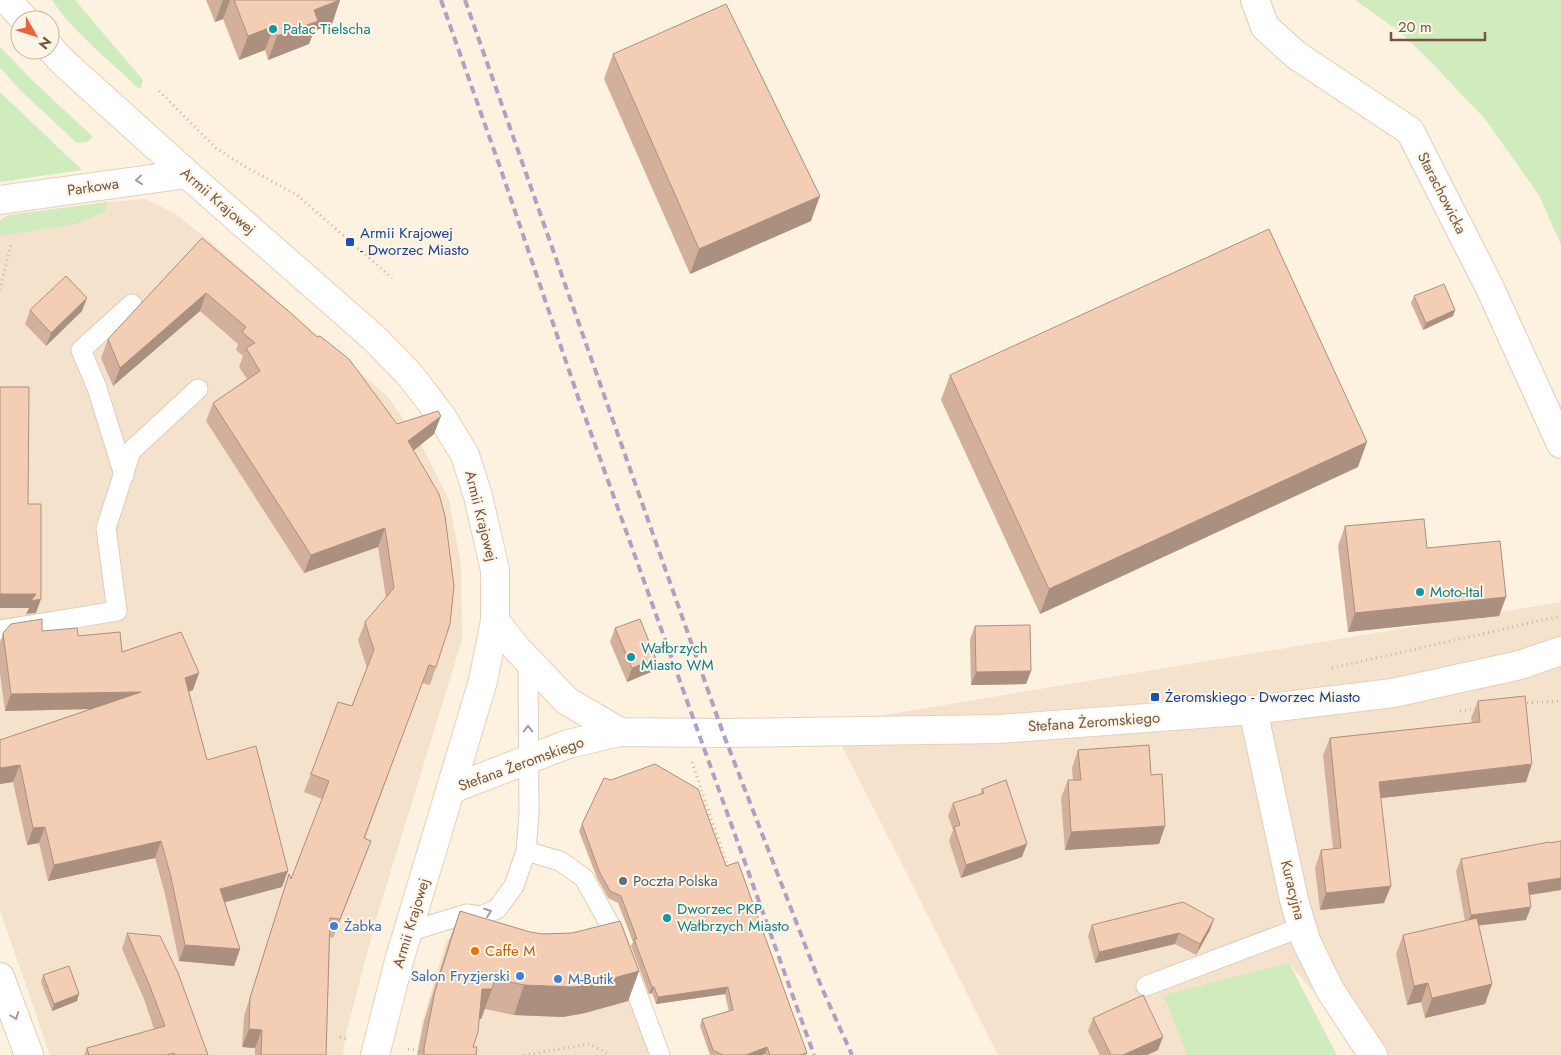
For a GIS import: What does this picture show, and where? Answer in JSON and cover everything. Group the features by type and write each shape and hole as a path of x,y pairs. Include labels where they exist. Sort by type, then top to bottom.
{"main road":[{"name":"Starachowicka","path":"1255,0 1265,27 1296,55 1410,131 1489,286 1561,444"},
{"name":"Armii Krajowej","path":"60,59 187,174 374,338 410,376 442,417 464,455 478,496 495,570 494,621 483,681 399,961 375,1055"},
{"name":"Parkowa","path":"0,200 187,174"},
{"name":"Stefana Żeromskiego","path":"494,621 567,701 620,732"},
{"name":"Stefana Żeromskiego","path":"452,789 568,744 620,732 723,733 1000,728 1252,710 1394,693 1520,664 1561,651"},
{"name":"Kuracyjna","path":"1252,710 1294,900 1306,941 1330,990 1373,1055"},
{"path":"0,977 29,1055"}],"lane":[{"path":"124,475 96,388 80,350 132,304"},
{"path":"0,630 116,611 106,528 130,451 198,389"},
{"path":"408,932 466,914 481,916 498,909 514,886 526,851 529,814 528,660"},
{"path":"526,851 560,861 584,878 614,932 660,1055"},
{"path":"1146,986 1302,927"}],"path":[{"path":"159,92 216,148 244,166 297,195 392,278"},
{"path":"0,290 11,244"},
{"path":"1330,668 1561,616"},
{"path":"691,760 728,870"},
{"path":"524,1055 590,1044 610,1055"}],"shaded area":[{"path":"145,199 176,214 212,243 388,397 422,446 449,500 461,565 462,640 377,916 346,1033 343,1055 50,1055 0,910 0,220 9,215"},
{"path":"1561,602 1561,1055 1366,1055 1289,963 1187,1055 998,1055 831,724"},
{"path":"447,938 504,955 606,945 653,1055 417,1055 422,1022"}],"green space":[{"path":"52,0 75,0 143,80 141,88 138,88 81,35"},
{"path":"1355,0 1561,0 1561,245 1539,195 1485,119 1400,32"},
{"path":"0,47 10,57 10,60 13,60 93,137 87,142 77,143 21,91 0,68"},
{"path":"0,92 82,170 0,182"},
{"path":"108,202 105,211 80,223 0,236 0,220 9,215"},
{"path":"1289,963 1337,1055 1187,1055 1164,995"}],"building":[{"path":"234,0 340,0 314,10 318,21 277,36 274,26 248,36"},
{"path":"726,4 820,196 699,249 613,54"},
{"path":"1269,229 1367,442 1049,589 950,375"},
{"path":"202,238 317,337 320,336 349,359 397,424 438,411 441,416 408,441 439,494 445,516 454,586 450,624 436,667 429,665 364,838 371,841 340,919 330,918 326,1055 261,1055 262,1030 249,1029 250,998 289,874 291,879 329,781 311,774 338,702 352,706 374,650 365,622 394,588 385,528 311,555 213,403 260,371 246,348 255,343 242,332 246,327 206,293 120,368 108,339"},
{"path":"66,276 87,298 51,333 30,310"},
{"path":"1444,284 1455,310 1426,323 1414,296"},
{"path":"0,387 29,387 28,504 41,504 41,599 31,601 36,594 0,594"},
{"name":"Moto-Ital","path":"1424,519 1427,548 1500,541 1506,597 1355,613 1345,526"},
{"path":"42,619 42,631 77,628 78,636 120,632 122,652 181,632 199,673 185,678 207,760 256,746 288,871 220,889 240,949 185,945 171,877 161,841 54,865 45,827 33,828 20,765 0,768 0,740 141,692 11,694 3,633 11,624"},
{"path":"640,619 656,659 632,668 615,628"},
{"path":"1030,625 1031,671 976,672 975,626"},
{"path":"1525,696 1532,764 1379,782 1391,886 1326,893 1321,850 1341,848 1330,738 1480,722 1478,701"},
{"path":"1149,745 1151,775 1162,774 1165,826 1071,832 1068,780 1081,780 1078,750"},
{"name":"Dworzec PKP Wałbrzych Miasto","path":"655,764 698,789 726,866 738,862 807,1053 800,1055 770,1055 767,1047 746,1055 723,1055 713,1050 702,1019 733,1010 728,987 658,997 654,987 652,987 634,939 637,939 621,896 610,891 599,871 582,824 604,778 611,780"},
{"path":"1006,780 1027,844 966,865 954,827 960,825 953,803 984,793 982,789"},
{"path":"1561,841 1561,878 1528,883 1531,907 1471,915 1461,859"},
{"path":"1183,902 1214,919 1200,944 1179,933 1099,952 1092,925"},
{"path":"460,911 542,934 572,933 620,921 639,971 574,987 524,985 495,979 492,989 482,989 478,1032 473,1047 477,1047 476,1055 424,1055 435,991"},
{"path":"1477,918 1492,984 1432,998 1428,983 1414,986 1403,935"},
{"path":"127,933 160,936 178,973 208,1055 175,1055 174,1053 166,1055 89,1055 87,1048 165,1026"},
{"path":"69,966 79,994 54,1004 43,975"},
{"path":"1143,995 1163,1037 1123,1055 1111,1055 1093,1018"}],"railway":[{"path":"441,0 578,397 814,1055"},
{"path":"465,0 723,733 821,986 852,1055"}],"place":[{"name":"Pałac Tielscha","path":"273,29"},
{"name":"Armii Krajowej - Dworzec Miasto","path":"350,242"},
{"name":"Moto-Ital","path":"1420,592"},
{"name":"Wałbrzych Miasto WM","path":"631,657"},
{"name":"Żeromskiego - Dworzec Miasto","path":"1155,697"},
{"name":"Poczta Polska","path":"623,881"},
{"name":"Dworzec PKP Wałbrzych Miasto","path":"667,918"},
{"name":"Żabka","path":"334,926"},
{"name":"Caffe M","path":"475,951"},
{"name":"Salon Fryzjerski","path":"520,976"},
{"name":"M-Butik","path":"558,979"}]}
